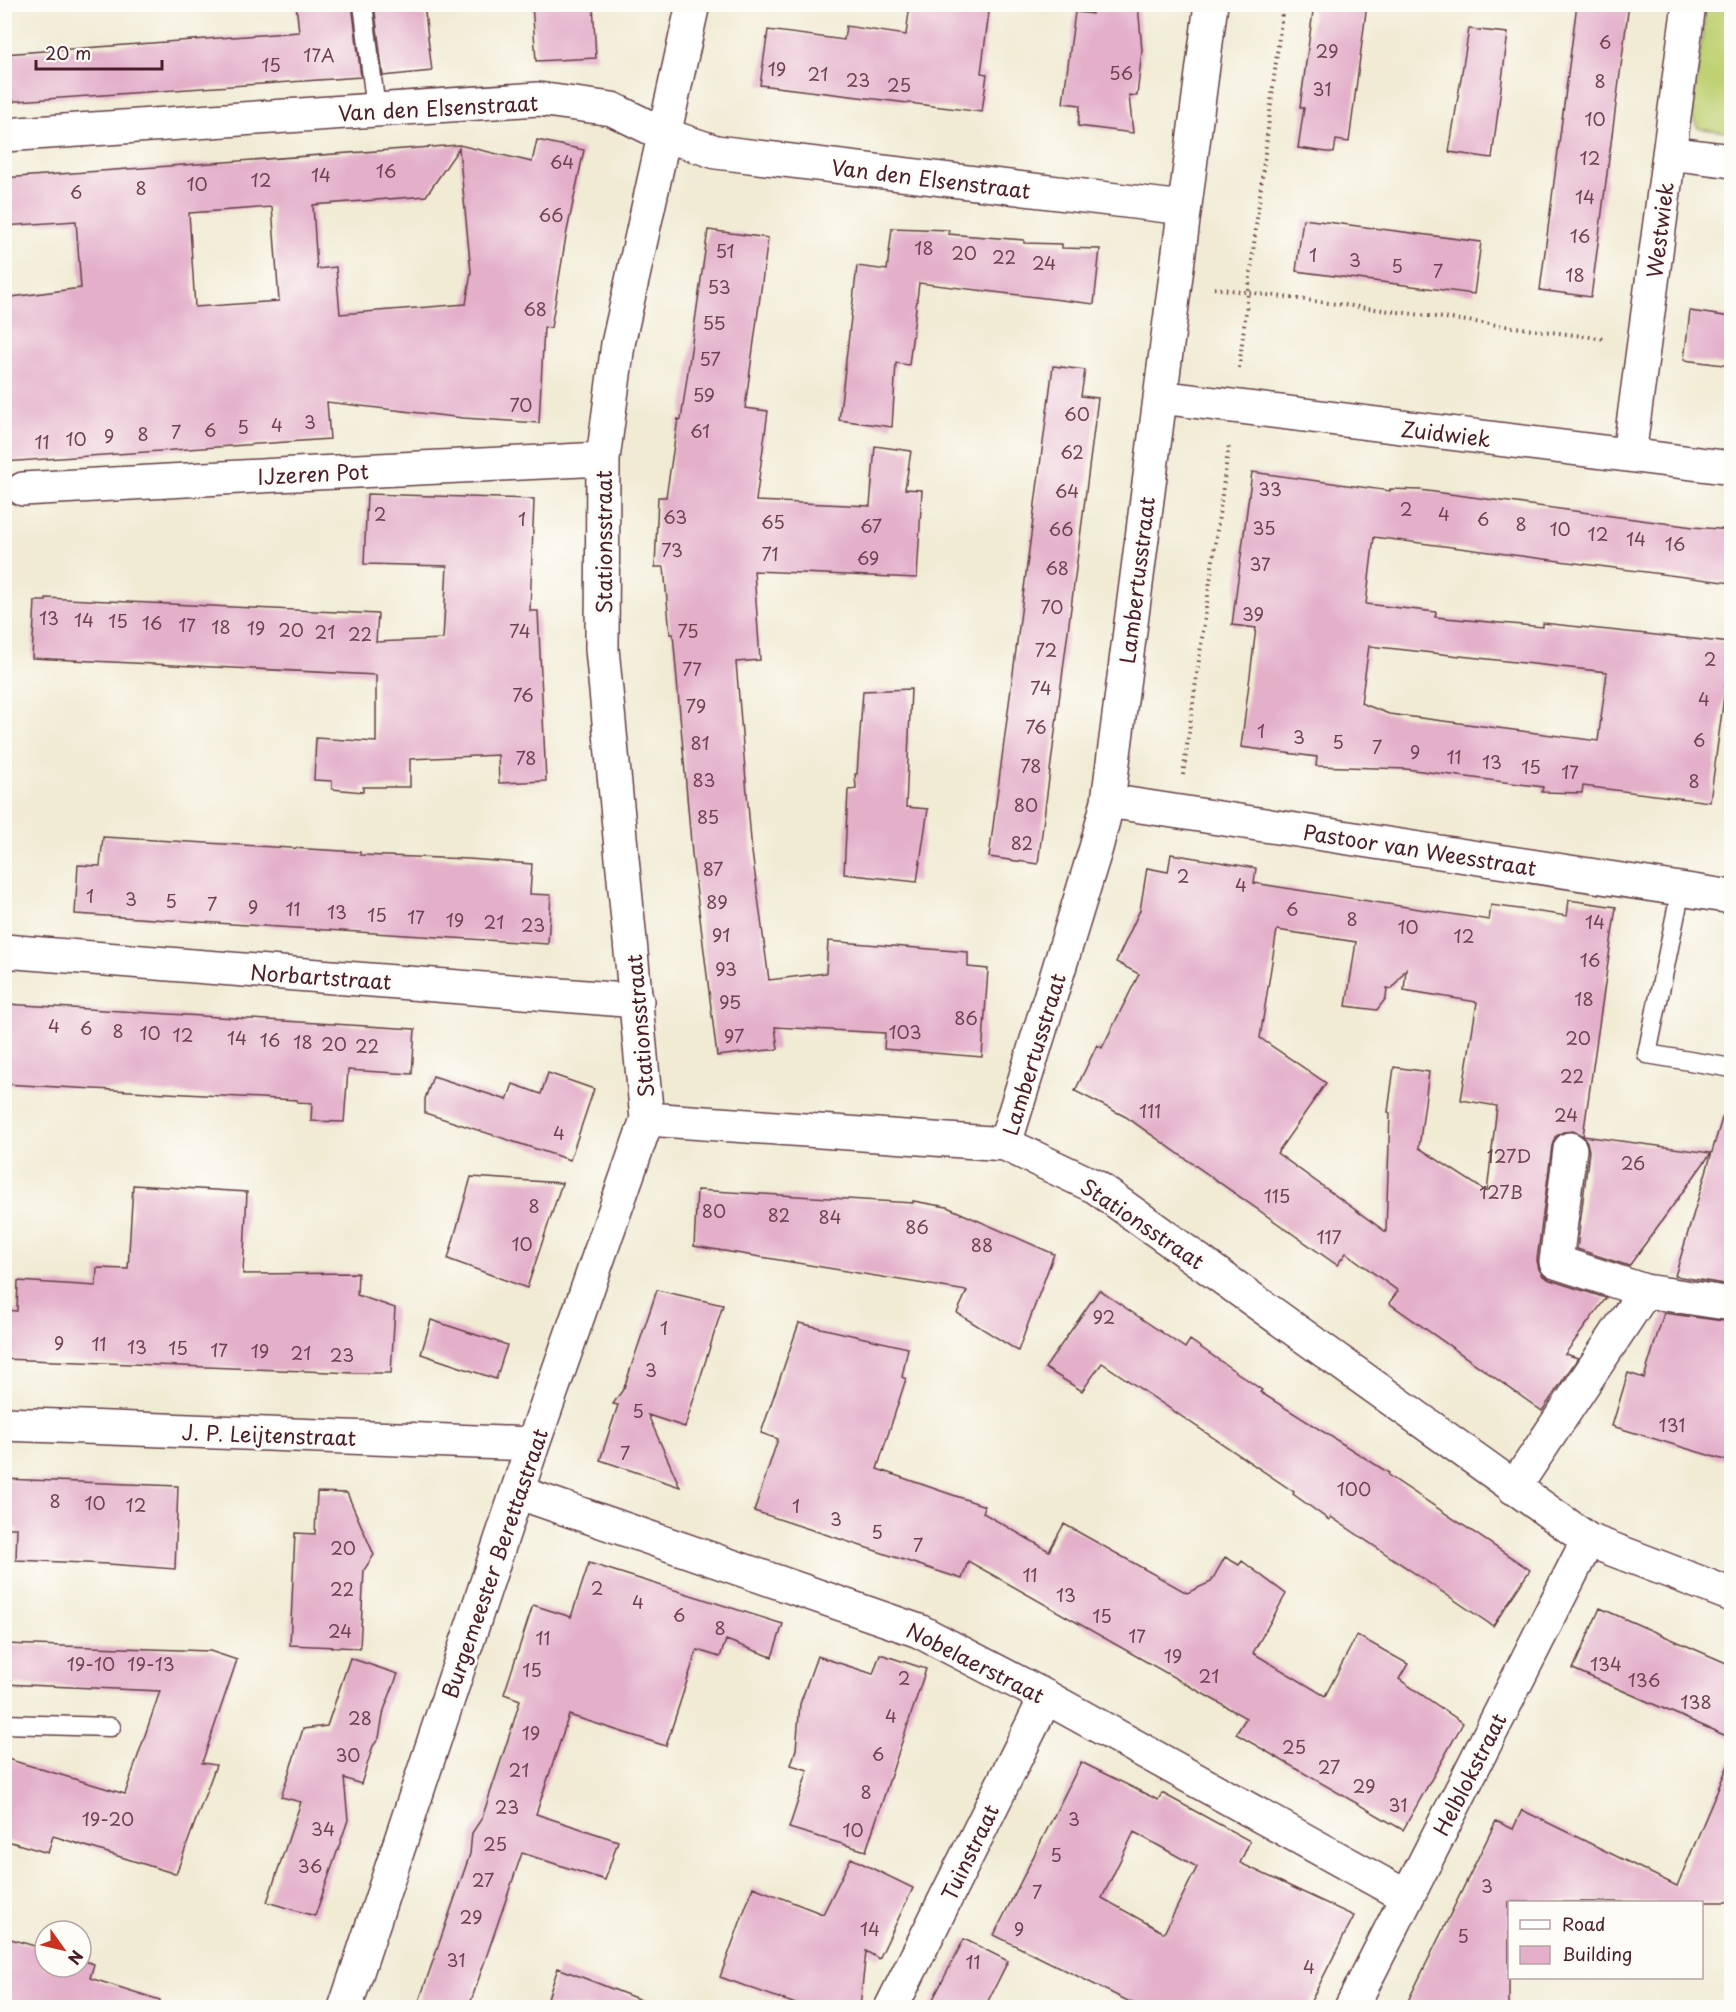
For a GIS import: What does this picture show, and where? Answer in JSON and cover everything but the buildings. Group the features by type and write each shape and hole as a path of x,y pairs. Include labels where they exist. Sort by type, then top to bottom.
{"street":[{"name":"Stationsstraat","path":"693,4 618,344 603,459 602,649 647,1119 1005,1144 1096,1187 1588,1540 1731,1595"},
{"name":"Lambertusstraat","path":"1005,1144 1096,848 1108,801 1210,4"},
{"name":"Westwiek","path":"1629,455 1689,4"},
{"name":"Van den Elsenstraat","path":"4,135 538,99 612,109 665,135 716,152 1184,208"},
{"path":"1669,153 1731,161"},
{"name":"Zuidwiek","path":"1160,397 1731,468"},
{"name":"IJzeren Pot","path":"23,489 603,459"},
{"name":"Pastoor van Weesstraat","path":"1108,801 1731,897"},
{"name":"Norbartstraat","path":"4,951 637,1001"},
{"name":"Burgemeester Berettastraat","path":"345,2007 533,1444 647,1119"},
{"path":"1570,1149 1556,1262 1645,1291 1731,1304"},
{"path":"1514,1488 1645,1291"},
{"name":"J. P. Leijtenstraat","path":"4,1424 533,1444"},
{"name":"Nobelaerstraat","path":"517,1492 919,1631 1046,1697 1407,1897"},
{"name":"Helblokstraat","path":"1351,2007 1588,1540"},
{"name":"Tuinstraat","path":"891,2007 1046,1697"}],"lane":[{"path":"363,4 376,110"},
{"path":"1681,889 1647,1054 1731,1068"},
{"path":"4,1724 111,1727"}],"path":[{"path":"1174,283 1644,344"},
{"path":"1724,2007 1731,1990"}],"green space":[{"path":"1706,5 1731,5 1731,133 1698,128 1692,116"}]}
